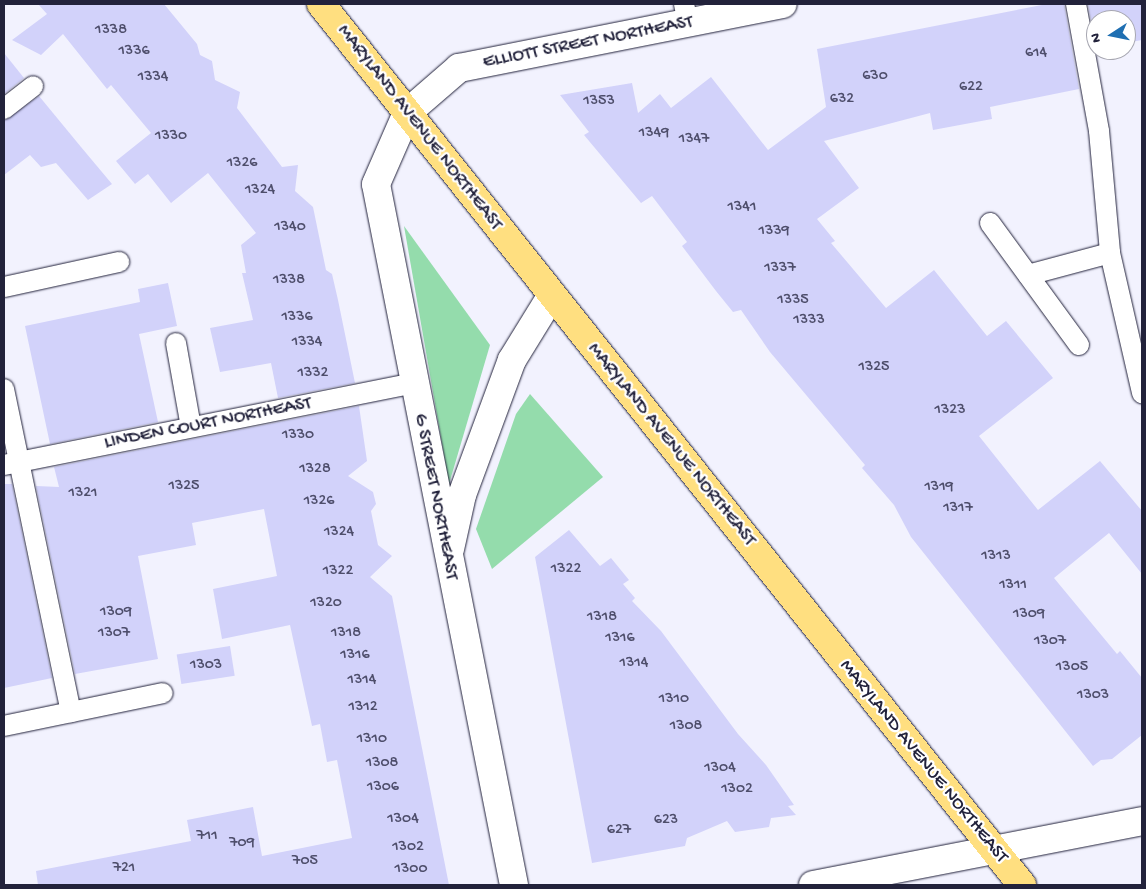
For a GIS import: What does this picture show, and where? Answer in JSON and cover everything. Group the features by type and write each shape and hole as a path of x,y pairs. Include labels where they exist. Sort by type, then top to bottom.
{"main road":[{"name":"MARYLAND AVENUE NORTHEAST","path":"321,4 1022,885"}],"street":[{"name":"ELLIOTT STREET NORTHEAST","path":"407,113 459,68 686,13 783,4"},
{"name":"G STREET NORTHEAST","path":"407,113 376,184 448,560 514,885"},
{"path":"448,560 462,495 512,360 552,295"},
{"path":"813,885 1142,821"}],"lane":[{"path":"1076,4 1099,131 1110,253 1142,392"},
{"path":"4,109 33,86"},
{"path":"990,223 1079,345"},
{"path":"1028,275 1110,253"},
{"path":"4,287 120,262"},
{"path":"176,343 191,427"},
{"name":"LINDEN COURT NORTHEAST","path":"11,464 413,382"},
{"path":"4,388 11,464 71,712"},
{"path":"4,726 163,693"}],"green space":[{"path":"404,226 490,345 449,484"},
{"path":"530,394 603,477 492,569 476,529 516,414"}],"building":[{"path":"38,4 164,4 197,44 200,55 212,61 215,80 240,92 237,108 282,167 298,165 295,191 313,207 326,270 332,274 355,383 278,398 271,363 220,372 210,328 253,320 242,273 246,273 241,245 256,233 208,173 171,203 148,174 135,184 116,161 151,133 111,85 107,89 63,34 41,55 12,40 47,14"},
{"path":"1047,4 1064,4 1079,89 990,107 992,119 933,130 930,113 824,141 859,188 817,219 835,241 831,243 886,308 934,270 987,336 1006,321 1053,378 979,436 1038,510 1100,461 1142,511 1142,574 1109,533 1054,578 1117,654 1120,651 1142,678 1142,735 1112,759 1101,760 1093,766 911,537 894,505 862,468 865,465 770,352 741,310 733,312 716,291 682,246 687,242 652,196 641,203 584,135 589,132 560,95 632,83 638,113 660,94 671,108 711,77 768,150 826,107 817,49"},
{"path":"1088,4 1142,4 1142,40 1136,41 1136,10 1089,10"},
{"path":"4,53 24,78 4,94"},
{"path":"39,96 112,184 88,200 56,163 41,167 30,155 4,175 4,121"},
{"path":"168,283 177,326 139,334 158,422 50,444 25,326 140,302 138,289"},
{"path":"359,406 367,461 348,476 373,492 376,504 371,511 378,545 392,556 370,577 392,596 449,885 38,885 36,871 191,841 187,820 253,807 262,856 352,838 337,760 327,762 320,724 312,726 290,625 222,639 213,589 277,576 264,509 192,523 196,545 138,556 158,659 75,674 36,486 59,487 54,467"},
{"path":"4,484 12,484 52,678 4,688"},
{"path":"569,530 600,566 611,558 629,580 623,584 635,598 632,601 661,631 738,734 766,765 794,805 788,806 796,815 771,818 769,827 735,832 727,821 687,838 685,846 592,863 535,557"},
{"path":"230,646 235,676 181,684 177,654"}]}
